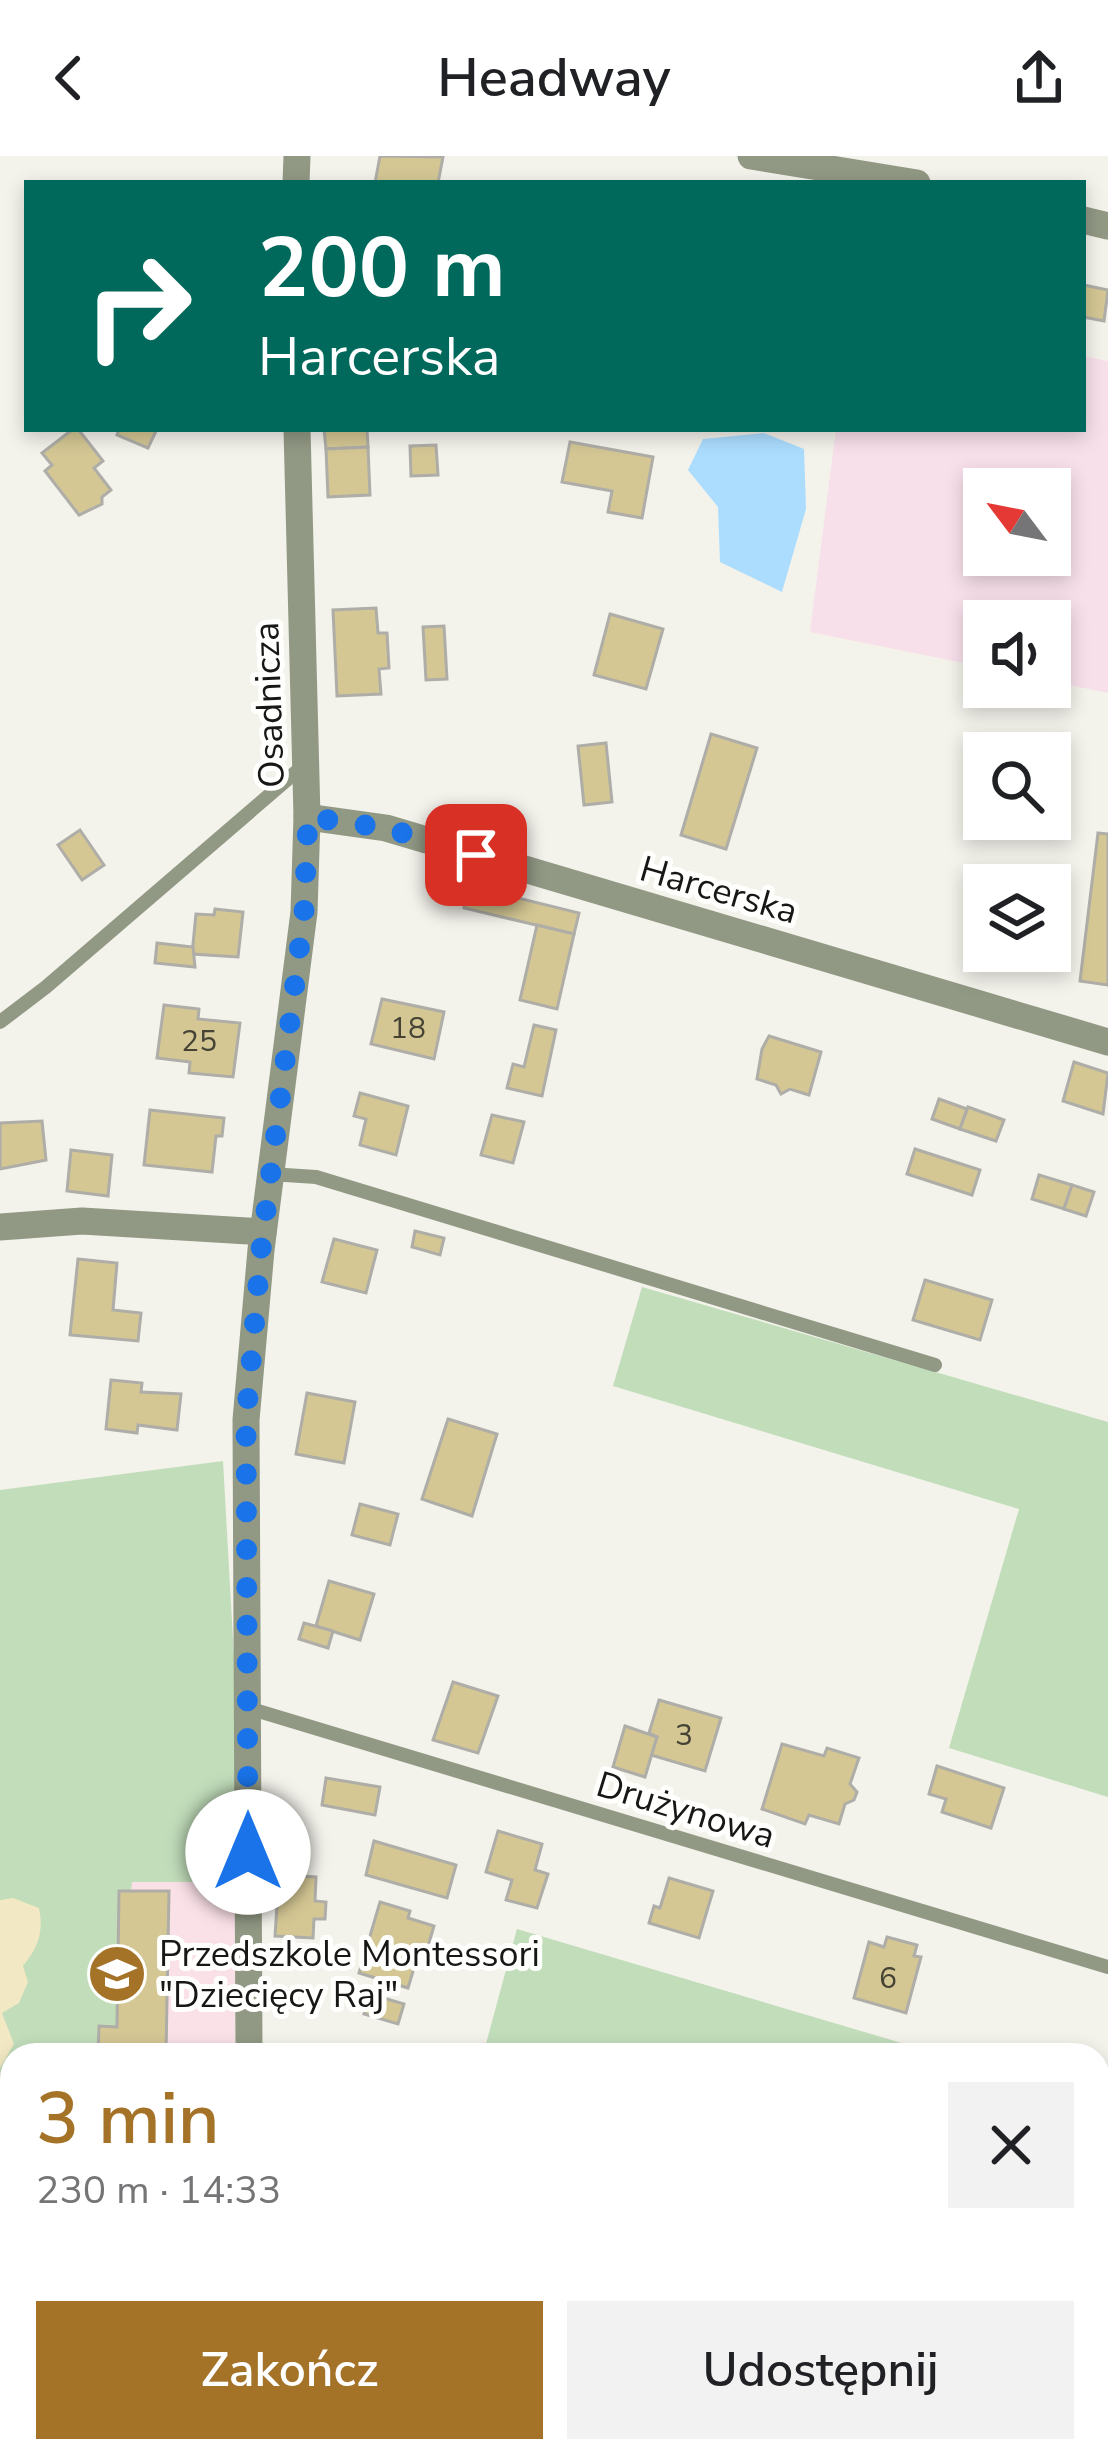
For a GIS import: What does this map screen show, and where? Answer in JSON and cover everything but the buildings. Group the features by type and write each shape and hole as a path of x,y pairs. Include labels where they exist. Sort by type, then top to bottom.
{"street":[{"path":"751,156 899,180"},
{"name":"Osadnicza","path":"249,2043 246,1420 263,1232 304,912 308,817 297,432"},
{"name":"Harcerska","path":"308,817 386,828 1108,1042"},
{"path":"0,1227 82,1221 263,1232"}],"lane":[{"path":"0,1022 306,764"},
{"path":"270,1174 316,1177 935,1365"},
{"name":"Drużynowa","path":"248,1708 1108,1966"}],"shaded area":[{"path":"1086,357 1108,361 1108,693 1071,685 1071,600 963,600 963,663 810,632 836,432 1086,432"},
{"path":"235,1675 235,2043 19,2043"}],"green space":[{"path":"642,1287 1108,1422 1108,1797 949,1748 1019,1509 613,1386"},
{"path":"223,1461 235,1675 235,1894 206,1882 132,1882 131,1891 119,1891 117,2027 106,2043 0,2043 0,1490"},
{"path":"517,1929 902,2043 486,2043"}],"sand":[{"path":"13,1898 39,1908 41,1925 36,1946 23,1966 28,1982 19,2003 2,2013 14,2043 0,2043 0,1900"}],"water":[{"path":"764,433 804,449 806,509 782,592 720,562 718,507 688,470 703,439"}],"place":[{"name":"Przedszkole Montessori \"Dziecięcy Raj\"","path":"117,1974"}],"route":[{"path":"248,1852 246,1420 261,1250 304,912 308,817 386,828 476,855"}]}
